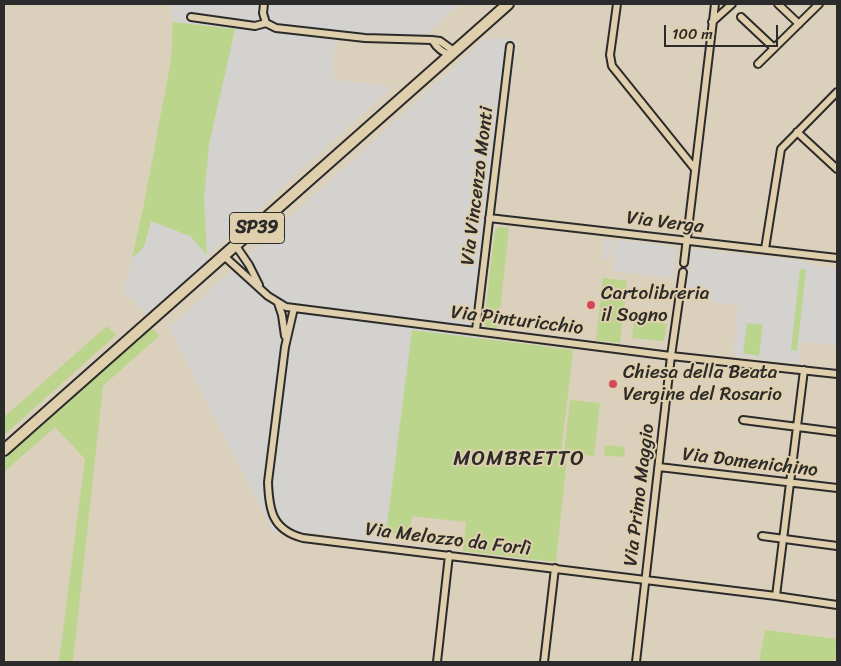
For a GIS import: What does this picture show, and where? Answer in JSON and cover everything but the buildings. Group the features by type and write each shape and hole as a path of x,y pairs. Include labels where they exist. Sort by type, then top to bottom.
{"main road":[{"name":"SP39","path":"4,450 508,4"}],"street":[{"path":"264,4 263,13 266,23"},
{"path":"617,4 610,55 612,66 695,169"},
{"path":"684,263 715,4"},
{"path":"712,22 732,4"},
{"path":"778,4 799,24"},
{"path":"758,64 819,4"},
{"path":"191,17 255,26 266,23 276,28 364,38 432,40 436,47 444,54 451,55"},
{"path":"741,17 774,48"},
{"name":"Via Vincenzo Monti","path":"476,330 510,46"},
{"path":"765,250 781,149 837,92"},
{"path":"797,132 837,169"},
{"name":"Via Verga","path":"489,218 837,258"},
{"path":"236,246 249,265 259,286"},
{"name":"Via Pinturicchio","path":"224,256 268,296 294,308 671,356 837,374"},
{"name":"Via Primo Maggio","path":"636,662 682,272"},
{"path":"278,302 285,331 285,347"},
{"name":"Via Melozzo da Forlì","path":"294,308 285,347 268,477 268,496 277,522 284,531 303,538 555,568 837,605"},
{"path":"776,596 804,370"},
{"path":"743,420 837,432"},
{"name":"Via Domenichino","path":"659,467 837,488"},
{"path":"762,536 837,546"},
{"path":"437,662 449,555"},
{"path":"544,662 555,568"}],"shaded area":[{"path":"171,4 459,4 417,43 336,39 332,72 337,80 392,87 208,255 207,266 149,316 123,291 132,258 144,247 151,221 190,236 207,254 204,198 209,145 235,29 173,22"},
{"path":"517,38 480,339 412,331 385,542 299,531 274,534 169,328 485,39"},
{"path":"604,239 612,240 611,259 602,258"},
{"path":"616,240 676,247 673,278 613,271"},
{"path":"692,249 811,262 811,265 837,268 837,346 802,341 799,364 733,356 738,305 686,299"}],"green space":[{"path":"173,22 235,29 209,145 204,198 207,255 190,236 151,221 144,247 132,258 171,60"},
{"path":"499,227 509,228 498,328 487,327 484,322 495,230"},
{"path":"800,269 806,270 797,351 791,350"},
{"path":"603,278 627,281 620,343 596,340"},
{"path":"634,320 667,324 664,341 632,338"},
{"path":"747,323 763,325 759,356 743,353"},
{"path":"107,326 116,335 4,435 4,417"},
{"path":"152,328 159,336 103,386 73,662 59,662 85,459 55,427 4,472 4,459"},
{"path":"412,330 573,350 561,455 567,457 556,562 463,551 466,522 412,516 409,536 386,533"},
{"path":"570,400 600,403 594,456 564,453"},
{"path":"605,445 625,447 624,457 604,455"},
{"path":"765,630 837,639 835,662 759,662"}],"place":[{"name":"Cartolibreria il Sogno","path":"591,305"},
{"name":"Chiesa della Beata Vergine del Rosario","path":"613,384"}],"district":[{"name":"MOMBRETTO","path":"519,460"}]}
